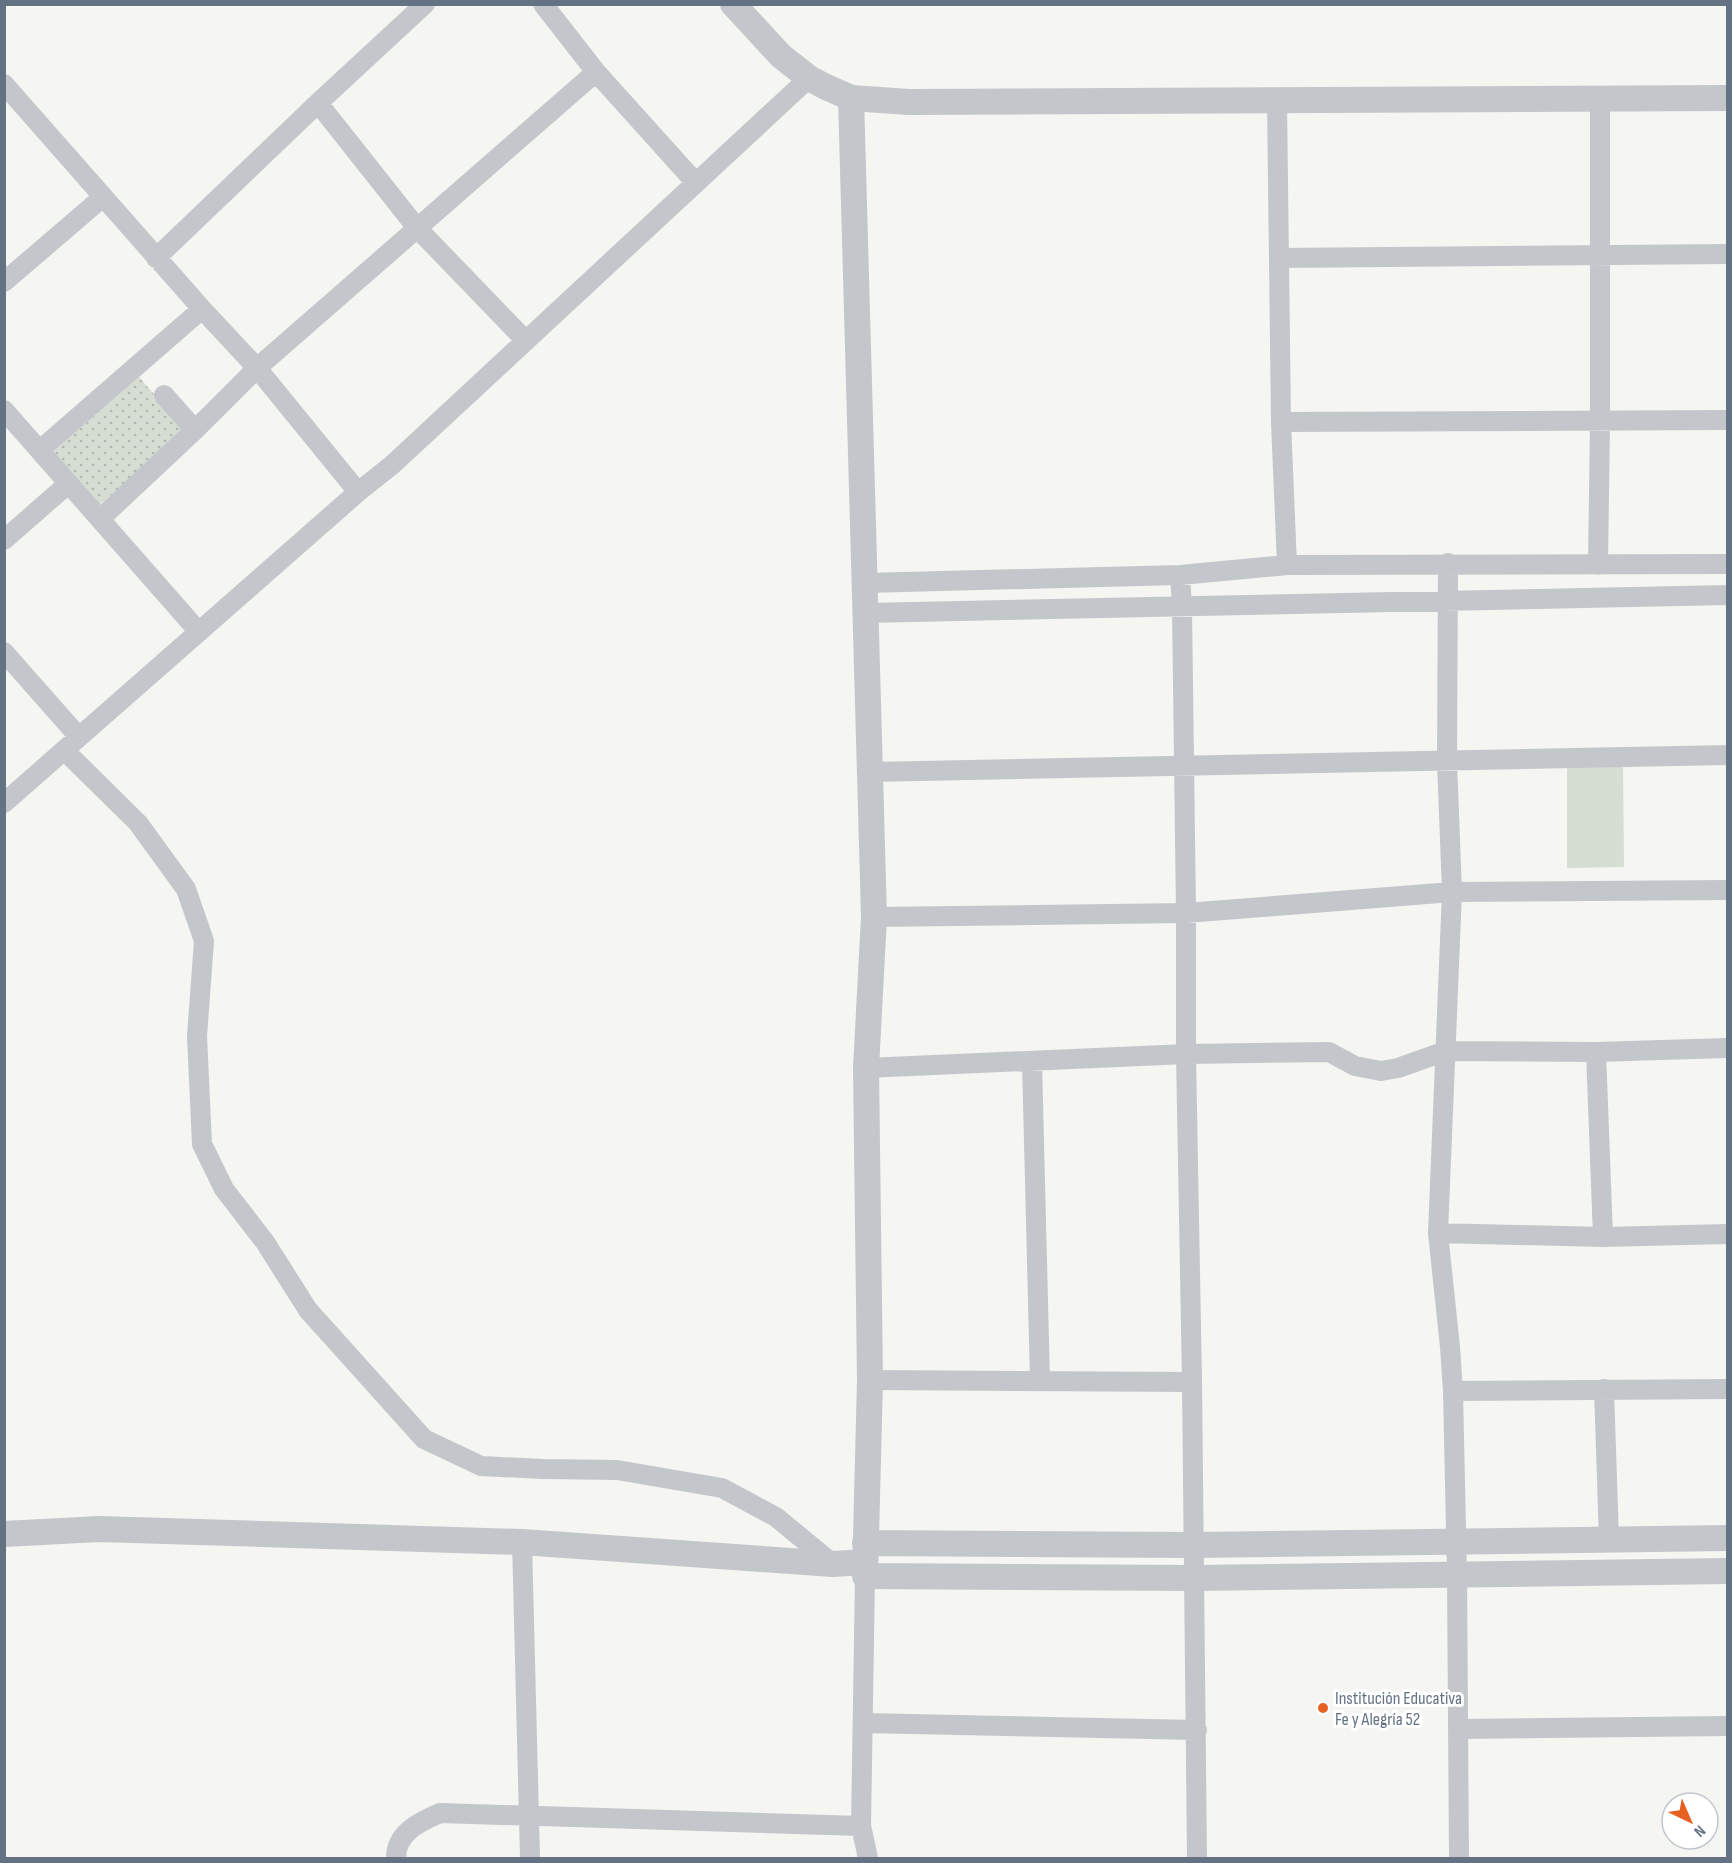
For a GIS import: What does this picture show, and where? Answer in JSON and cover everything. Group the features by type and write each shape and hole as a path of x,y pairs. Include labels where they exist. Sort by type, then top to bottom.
{"street":[{"path":"156,258 425,4"},
{"path":"543,4 596,72 696,183"},
{"path":"734,4 781,56 809,78 851,98 909,102 1728,98"},
{"path":"100,519 257,368 596,72"},
{"path":"4,802 358,492 392,465 809,78"},
{"path":"4,84 156,258 257,368 358,492"},
{"path":"851,98 874,917 866,1068 870,1380 861,1826 868,1858"},
{"path":"1598,565 1600,99"},
{"path":"1277,101 1281,422 1287,565"},
{"path":"318,103 417,228 526,341"},
{"path":"4,282 103,197"},
{"path":"1279,258 1728,254"},
{"path":"40,450 202,309"},
{"path":"164,395 195,430"},
{"path":"4,410 199,632"},
{"path":"1281,422 1728,420"},
{"path":"4,540 69,483"},
{"path":"1448,564 1447,761 1452,892 1437,1233 1453,1390 1459,1858"},
{"path":"865,583 1180,575 1287,565 1728,564"},
{"path":"1180,575 1197,1858"},
{"path":"866,613 1728,595"},
{"path":"4,651 71,744 138,823 186,889 204,941 197,1036 202,1144 224,1190 265,1242 308,1310 424,1439 481,1466 617,1470 722,1488 776,1517 833,1564"},
{"path":"870,772 1728,755"},
{"path":"874,917 1186,913 1452,892 1728,890"},
{"path":"866,1068 1186,1054 1329,1053 1355,1066 1381,1071 1398,1068 1446,1051 1596,1052 1728,1048"},
{"path":"1596,1052 1603,1237"},
{"path":"1032,1062 1040,1381"},
{"path":"1437,1233 1603,1237 1728,1234"},
{"path":"870,1380 1192,1382"},
{"path":"1604,1389 1609,1539"},
{"path":"1453,1390 1728,1389"},
{"path":"4,1534 99,1529 522,1542 833,1564 865,1560 1193,1545 1728,1538"},
{"path":"522,1542 530,1858"},
{"path":"865,1560 1194,1578 1728,1571"},
{"path":"863,1723 1197,1730"},
{"path":"1458,1729 1728,1726"},
{"path":"396,1858 396,1849 406,1832 421,1821 440,1813 861,1826"}],"shaded area":[{"path":"139,377 186,431 98,506 51,454"},
{"path":"1623,766 1624,867 1567,868 1567,767"}],"place":[{"name":"Institución Educativa Fe y Alegría 52","path":"1323,1708"}]}
